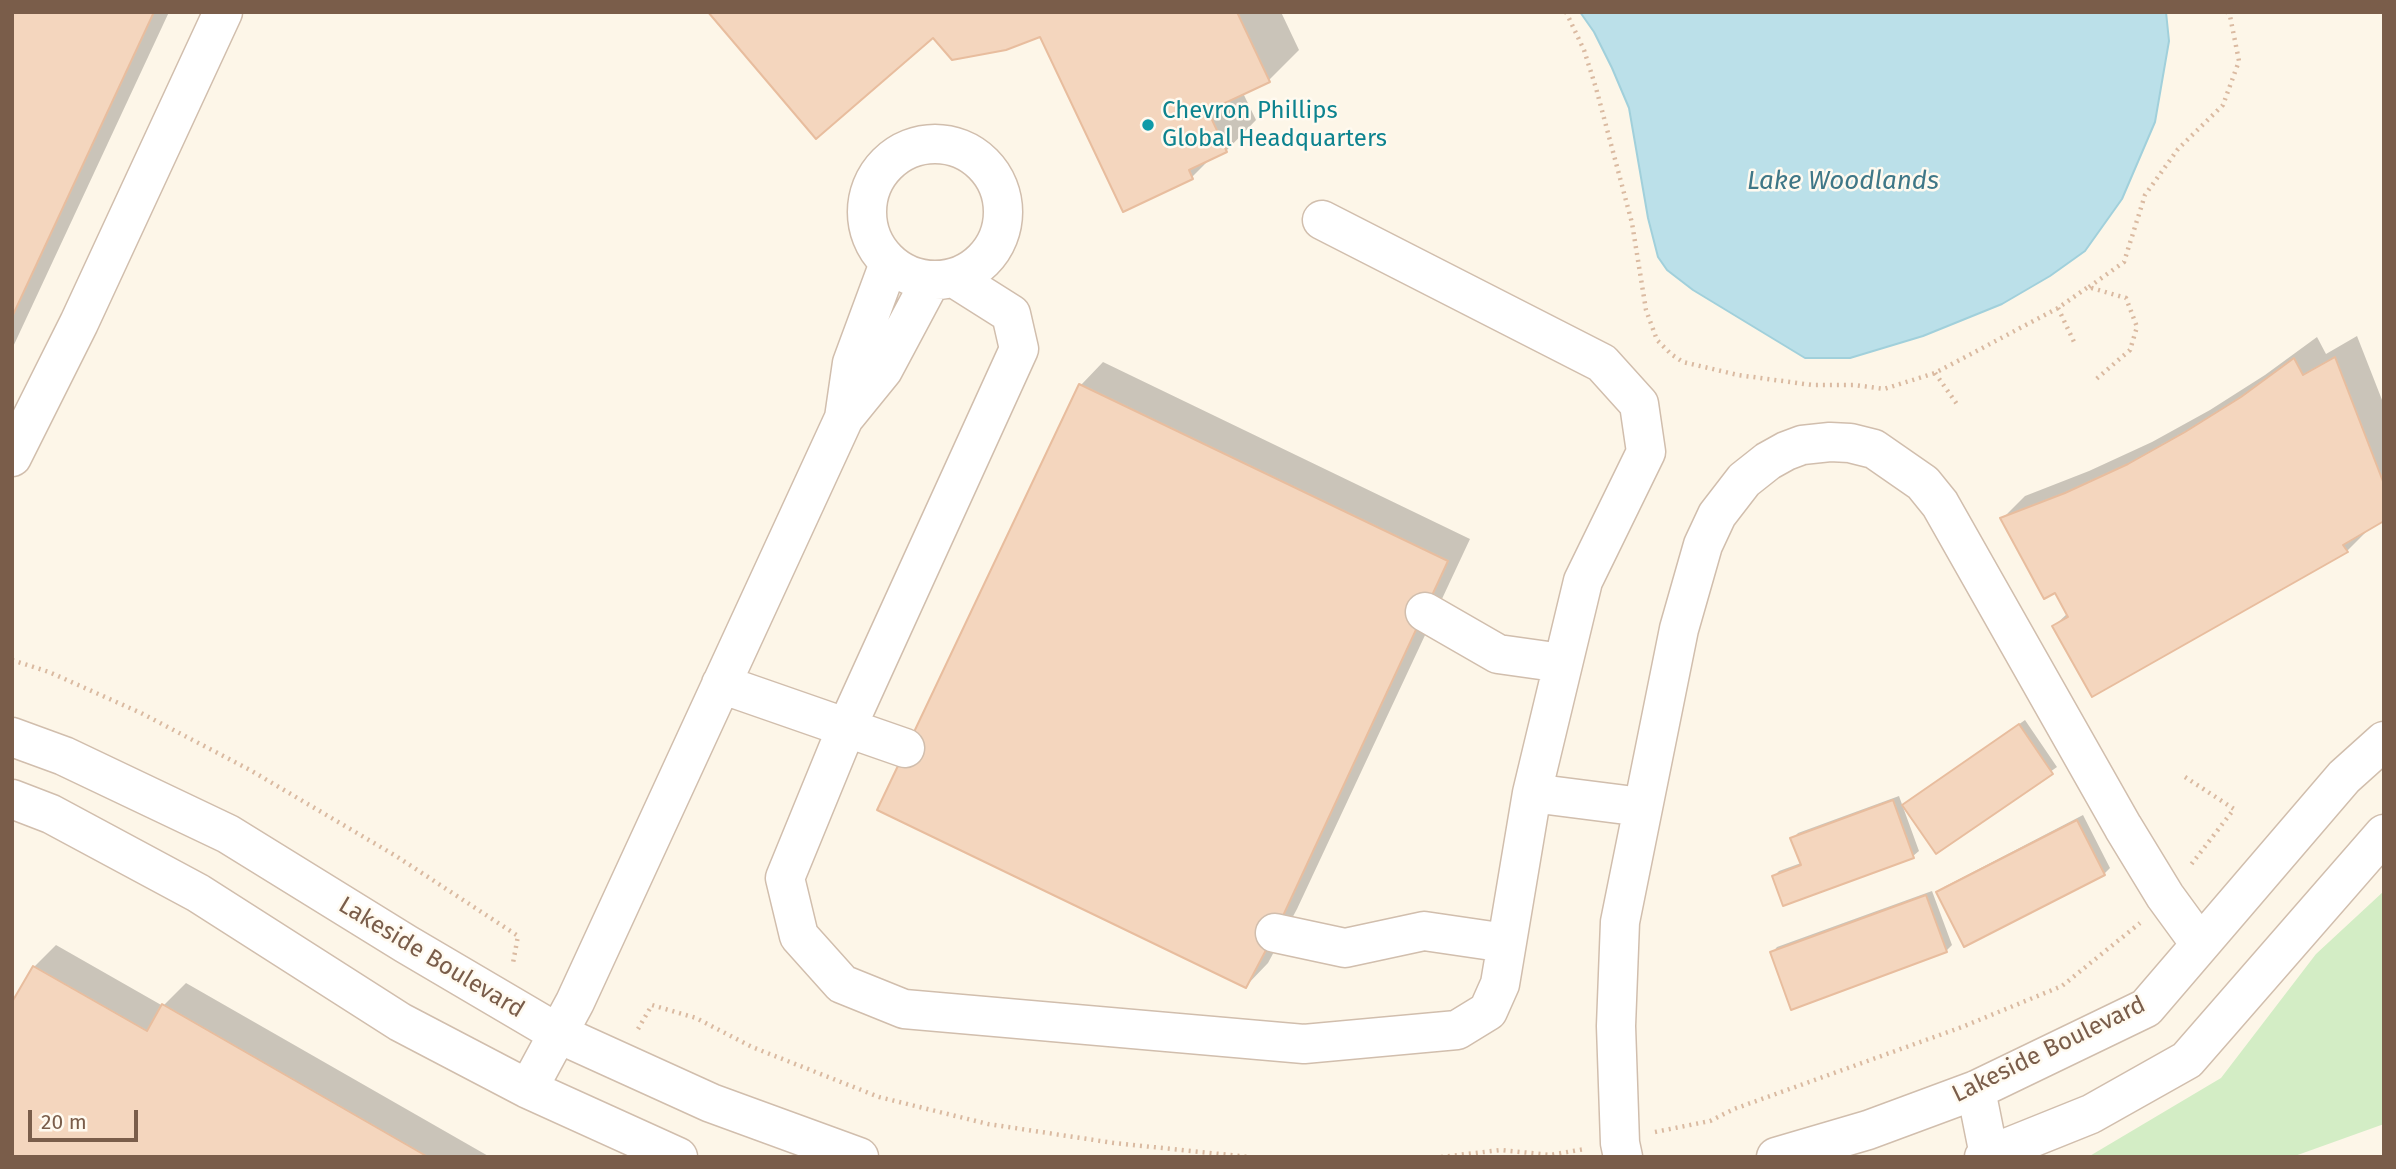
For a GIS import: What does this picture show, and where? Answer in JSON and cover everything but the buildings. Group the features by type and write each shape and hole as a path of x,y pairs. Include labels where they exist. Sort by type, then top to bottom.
{"street":[{"path":"12,457 79,323 223,12"},
{"path":"528,1089 559,1034 844,418 883,370 942,279 974,268 990,252 1000,232 1003,210 999,188 988,168 970,153 949,145 927,143 905,150 887,162 874,181 867,202 868,225 875,246 889,263 902,272 942,279 1011,314 1019,349 846,729 785,878 799,936 842,984 904,1009 1304,1044 1457,1030 1488,1011 1500,984 1532,793 1583,581 1646,452 1639,404 1602,363 1322,220"},
{"path":"844,418 852,363 889,263"},
{"path":"1621,1150 1616,1026 1620,922 1679,629 1703,545 1717,516 1744,481 1768,461 1802,445 1850,443 1874,449 1923,483 1940,504 2048,698 2165,896 2200,944"},
{"path":"1425,612 1498,654 1562,663"},
{"path":"721,684 905,748"},
{"name":"Lakeside Boulevard","path":"12,737 64,756 228,834 559,1034 711,1103 859,1157"},
{"name":"Lakeside Boulevard","path":"1776,1157 1868,1130 1976,1090 2146,1008 2344,777 2384,741"},
{"path":"1532,793 1642,807"},
{"path":"12,799 51,814 198,893 400,1022 528,1089 678,1157"},
{"path":"1976,1090 1987,1156 2091,1114 2186,1060 2384,834"},
{"path":"1275,933 1345,948 1424,931 1506,943"}],"path":[{"path":"1566,12 1584,50 1596,88 1632,223 1646,310 1657,340 1683,362 1706,368 1812,385 1855,385 1884,389 1935,373 2058,308 2124,262 2145,195 2178,149 2223,105 2239,61 2227,12"},
{"path":"2088,287 2126,298 2137,327 2130,350 2094,381"},
{"path":"2058,308 2075,344"},
{"path":"1935,373 1959,407"},
{"path":"1441,1157 1501,1150 1550,1155 1621,1150 1665,1129 1710,1121 1962,1027 2062,986 2143,921 2234,809 2185,777"}],"green space":[{"path":"2384,891 2384,1124 2292,1157 2088,1157 2221,1078 2316,954"}],"water":[{"name":"Lake Woodlands","path":"1580,12 2166,12 2169,41 2155,122 2122,199 2085,251 2050,276 2002,304 1923,336 1850,358 1805,358 1693,290 1667,270 1658,257 1648,218 1629,108 1594,32"}],"place":[{"name":"Chevron Phillips Global Headquarters","path":"1148,125"}]}
